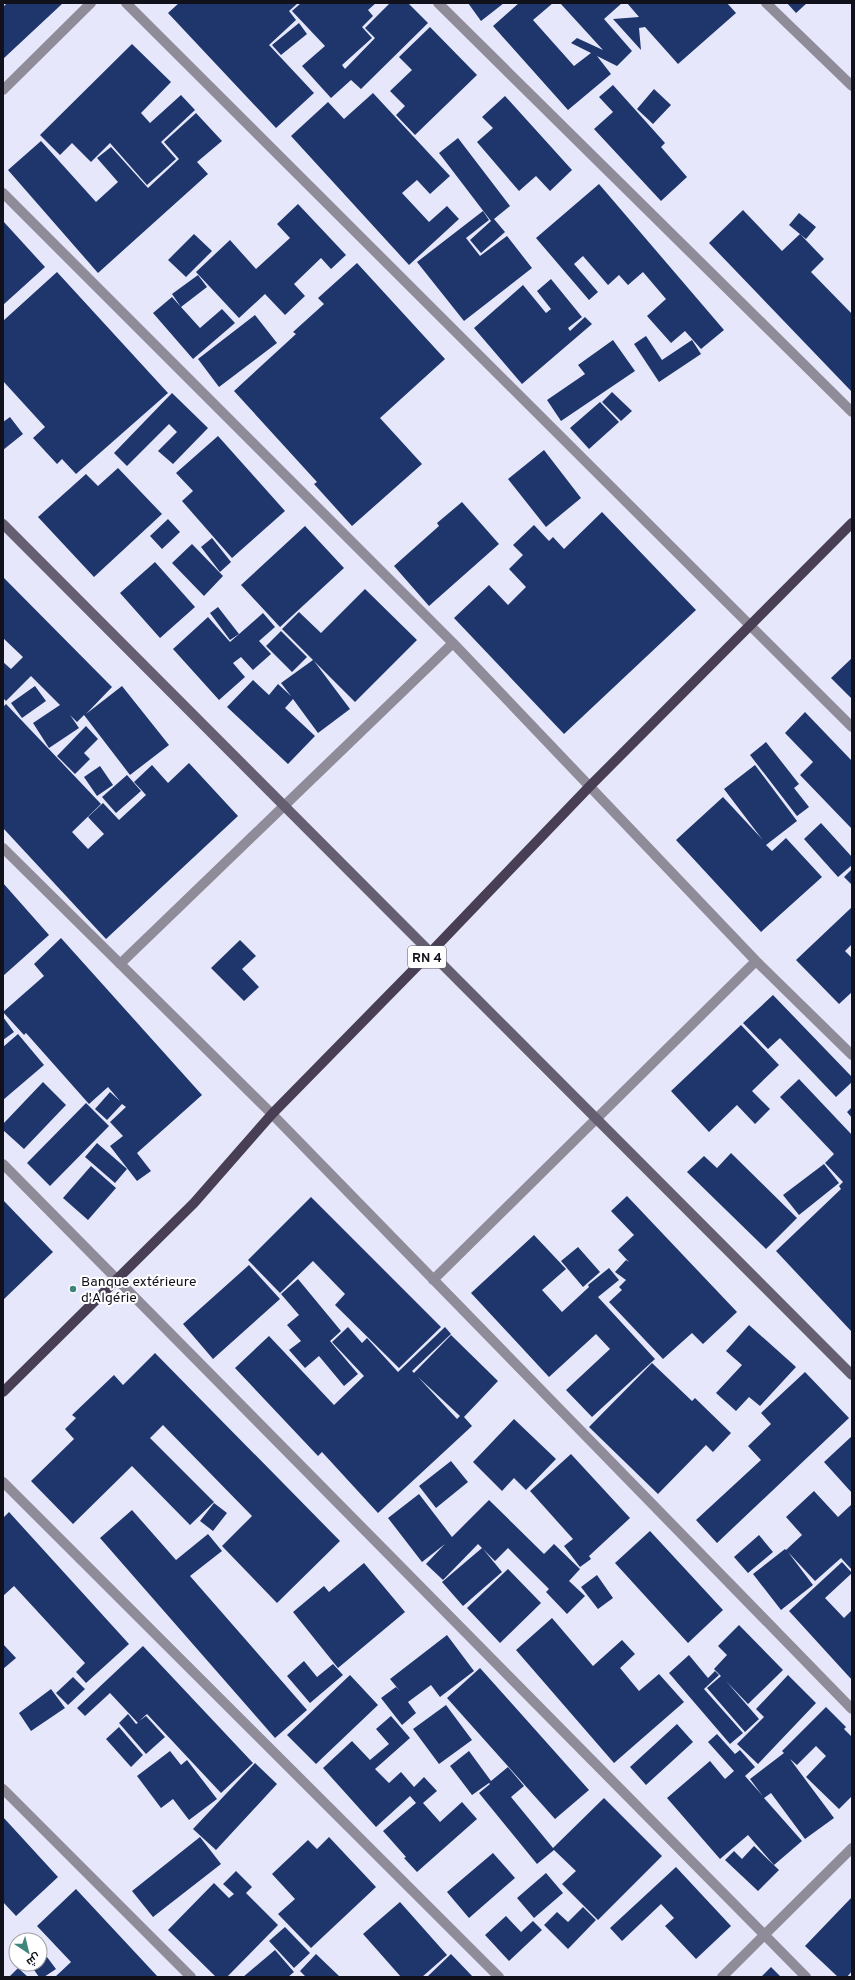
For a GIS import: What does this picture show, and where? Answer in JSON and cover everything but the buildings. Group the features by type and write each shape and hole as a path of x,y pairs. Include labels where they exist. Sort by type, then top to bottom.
{"main road":[{"name":"RN 4","path":"3,1392 194,1203 272,1114 430,953 590,786 852,523"}],"street":[{"path":"3,90 91,3"},
{"path":"126,3 852,727"},
{"path":"438,3 852,412"},
{"path":"766,3 852,86"},
{"path":"3,194 453,643 756,960 852,1054"},
{"path":"3,524 852,1376"},
{"path":"120,964 453,643"},
{"path":"3,848 272,1114 852,1709"},
{"path":"433,1280 756,960"},
{"path":"3,1164 806,1977"},
{"path":"3,1482 499,1977"},
{"path":"3,1789 191,1977"},
{"path":"722,1977 852,1848"}],"place":[{"name":"Banque extérieure d'Algérie","path":"73,1289"}]}
